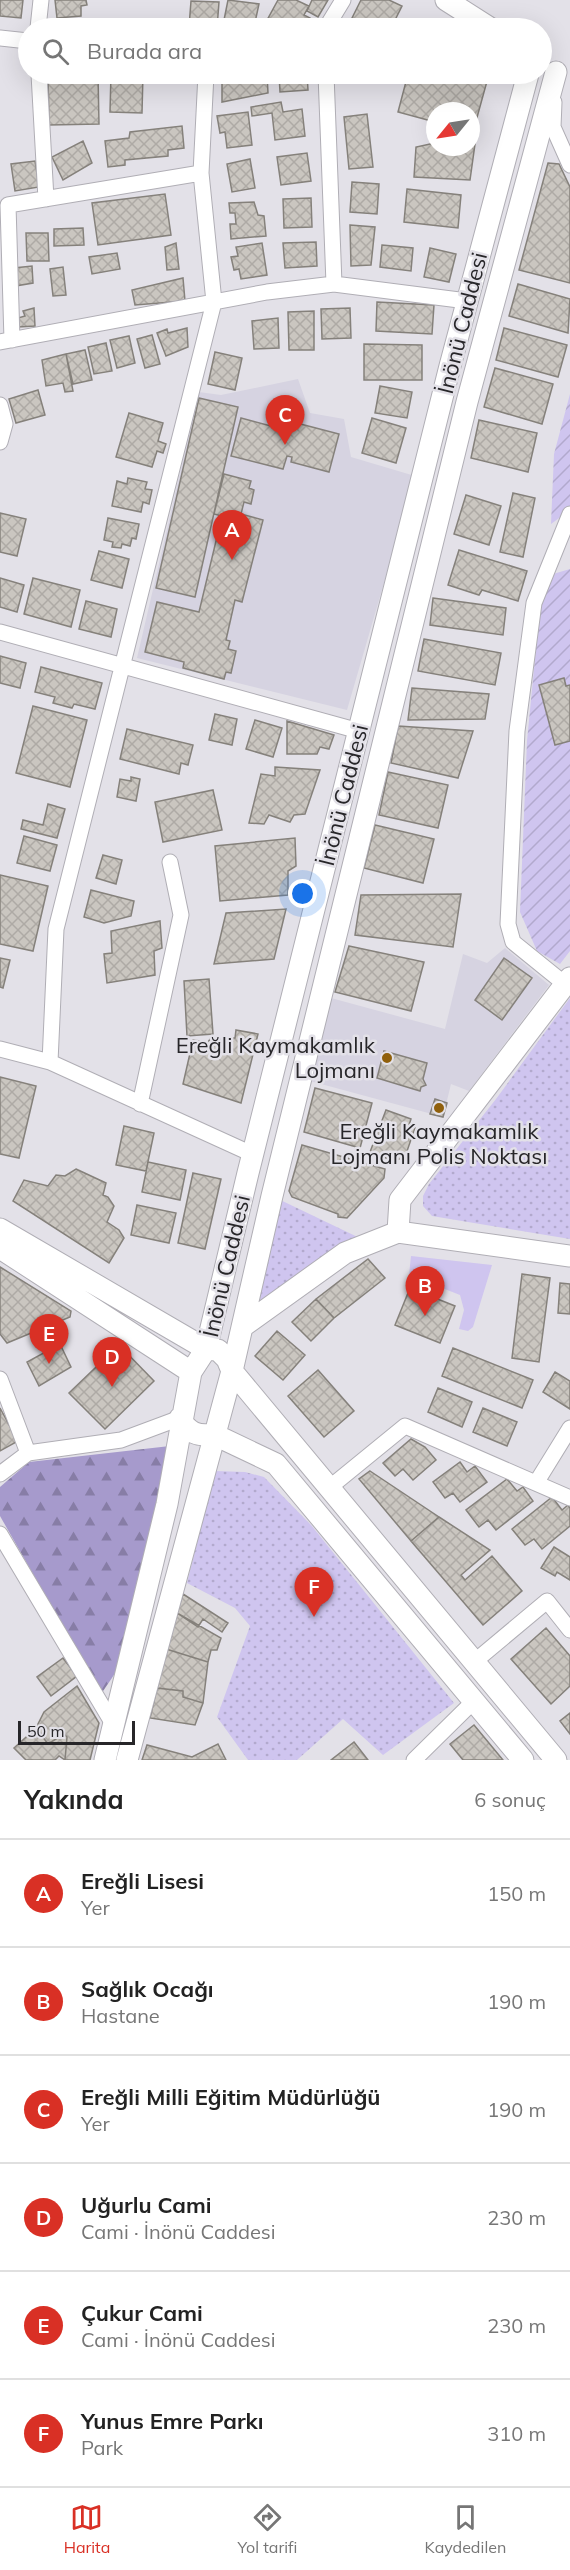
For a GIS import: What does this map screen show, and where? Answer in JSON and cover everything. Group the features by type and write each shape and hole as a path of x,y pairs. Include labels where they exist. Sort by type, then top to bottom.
{"main road":[{"path":"446,0 474,18"},
{"path":"127,1760 213,1434 232,1371 467,402 559,72"},
{"name":"İnönü Caddesi","path":"105,1760 167,1504 180,1418 191,1372 206,1349 252,1154 467,301 525,84"},
{"path":"398,1232 400,1200 568,982"},
{"path":"0,1229 206,1349 218,1350 227,1359 232,1371 556,1760"},
{"path":"242,1327 345,1253 398,1232 570,1256"},
{"path":"0,1248 191,1372"},
{"path":"180,1418 185,1427 194,1433 203,1436 213,1434 276,1464 523,1760"}],"street":[{"path":"39,18 41,0"},
{"path":"332,18 343,0"},
{"path":"0,38 18,40"},
{"path":"559,72 553,127 570,165"},
{"path":"40,84 46,199"},
{"path":"50,1062 56,928 214,302 201,173 205,84"},
{"path":"326,84 334,284"},
{"path":"201,173 8,205 6,341 214,302 334,284 467,301"},
{"path":"0,405 5,424 0,442"},
{"path":"568,982 513,942 508,924 517,731 534,603 570,514"},
{"path":"0,632 359,731"},
{"path":"140,1104 181,915 170,862"},
{"path":"0,1049 50,1062 252,1154"},
{"path":"0,1378 28,1454"},
{"path":"0,1473 28,1454 121,1440 180,1418"},
{"path":"329,1488 405,1426 570,1498"},
{"path":"536,1483 570,1428"},
{"path":"0,1534 114,1724"},
{"path":"474,1662 547,1601 569,1627"},
{"path":"414,1760 474,1701"}],"shaded area":[{"path":"298,379 310,413 344,419 351,457 415,476 347,710 137,658 199,392 221,395"},
{"path":"570,394 570,510 551,524 554,454"},
{"path":"570,569 570,951 560,964 537,951 520,912 527,741 540,607 553,574"},
{"name":"Ereğli Kaymakamlık Lojmanı","path":"505,948 549,985 469,1091 451,1084 443,1117 310,1081 331,998 445,1029 463,954 487,963"},
{"path":"570,998 570,1239 432,1216 423,1206 423,1196 429,1184 496,1099"},
{"path":"272,1196 368,1242 242,1327"},
{"path":"411,1256 492,1265 473,1327 468,1331 459,1329 464,1310 460,1295 409,1275"},
{"path":"215,1471 245,1472 264,1477 311,1525 454,1703 383,1755 343,1719 297,1760 248,1760 217,1717 250,1626 235,1608 187,1583"}],"green space":[{"path":"170,1446 116,1672 101,1694 0,1516 0,1487 29,1462"}],"building":[{"path":"0,0 23,0 21,18 0,16"},
{"path":"55,0 86,0 87,5 81,6 81,16 57,18"},
{"path":"228,0 259,4 256,18 224,18"},
{"path":"278,0 296,0 309,6 304,15 310,18 268,18"},
{"path":"312,0 328,0 318,17 307,11"},
{"path":"361,0 389,0 402,6 396,18 352,18"},
{"path":"191,1 219,2 218,18 190,18"},
{"path":"48,84 98,84 99,124 49,125"},
{"path":"111,84 143,84 142,113 110,112"},
{"path":"222,84 268,84 268,93 222,102"},
{"path":"280,84 308,84 308,90 280,92"},
{"path":"405,84 486,84 480,107 480,102 426,102 426,120 398,112"},
{"path":"281,102 283,112 302,109 305,136 275,140 272,113 252,116 251,107"},
{"path":"248,112 252,145 227,148 225,132 220,133 217,116"},
{"path":"367,114 373,167 349,169 344,117"},
{"path":"182,126 184,148 168,150 168,156 125,160 125,165 108,167 105,141 129,138 130,132"},
{"path":"83,141 92,163 63,180 52,157"},
{"path":"426,145 426,156 473,156 470,180 414,177 416,147"},
{"path":"307,153 311,181 281,185 277,157"},
{"path":"250,159 255,188 232,192 227,164"},
{"path":"35,161 39,187 15,191 11,164"},
{"path":"548,163 559,164 570,187 570,283 519,270"},
{"path":"352,182 379,184 377,214 350,212"},
{"path":"407,189 461,195 458,228 404,222"},
{"path":"165,194 171,235 98,245 92,203"},
{"path":"311,198 312,227 284,228 283,199"},
{"path":"254,202 258,215 264,216 266,236 231,239 230,224 236,224 235,213 230,213 229,203"},
{"path":"350,225 375,227 371,265 351,266"},
{"path":"83,228 84,245 54,246 54,229"},
{"path":"26,233 48,233 49,261 27,261"},
{"path":"316,242 317,266 285,268 283,243"},
{"path":"176,243 179,269 167,270 165,247"},
{"path":"262,243 267,275 241,279 239,269 234,270 231,257 238,256 236,247"},
{"path":"382,245 413,248 411,271 380,267"},
{"path":"430,248 456,254 449,282 424,277"},
{"path":"117,253 120,269 92,274 89,257"},
{"path":"32,266 33,283 15,286 14,268"},
{"path":"63,267 66,295 53,296 50,269"},
{"path":"183,278 185,301 135,305 132,290"},
{"path":"518,284 570,299 568,333 509,316"},
{"path":"377,302 434,305 432,334 376,331"},
{"path":"34,308 35,326 18,327 18,318 25,316 23,311"},
{"path":"350,308 351,338 322,339 321,309"},
{"path":"314,311 314,350 289,350 288,312"},
{"path":"278,318 279,348 254,349 252,321"},
{"path":"187,328 188,347 166,356 157,333 167,329 168,333"},
{"path":"504,328 567,345 558,377 496,360"},
{"path":"152,335 160,364 145,368 137,339"},
{"path":"129,336 135,363 117,368 110,340"},
{"path":"106,343 112,371 94,374 88,347"},
{"path":"364,344 422,345 422,380 364,380"},
{"path":"85,350 92,380 73,384 66,354"},
{"path":"215,352 242,358 235,390 208,384"},
{"path":"66,354 73,391 65,392 63,383 46,386 42,360"},
{"path":"495,368 553,384 542,424 484,407"},
{"path":"380,386 412,392 407,418 375,413"},
{"path":"38,390 45,415 16,423 9,399"},
{"path":"199,398 238,407 195,597 156,588"},
{"path":"129,413 163,423 158,441 166,444 163,453 157,451 152,467 116,457"},
{"path":"241,418 282,429 285,420 339,434 329,472 291,462 292,457 287,456 283,469 231,456"},
{"path":"372,418 406,428 396,463 362,453"},
{"path":"479,420 537,433 528,472 471,458"},
{"path":"224,474 251,481 249,488 254,490 251,504 244,502 241,514 263,520 242,602 235,600 226,640 230,641 228,649 236,651 231,673 226,672 224,679 183,668 184,662 145,652 157,602 199,612 222,516 214,514"},
{"path":"128,478 147,482 145,489 152,490 149,504 143,502 141,512 112,506 117,481 127,484"},
{"path":"513,493 535,498 523,557 500,552"},
{"path":"466,495 501,506 489,545 454,534"},
{"path":"0,513 26,519 17,556 0,552"},
{"path":"108,518 139,524 136,539 132,538 130,546 122,544 121,548 112,547 113,542 104,540"},
{"path":"459,550 527,571 518,601 482,590 479,595 448,585"},
{"path":"99,551 129,559 122,588 91,580"},
{"path":"0,578 24,585 17,612 0,607"},
{"path":"33,578 80,590 71,627 24,614"},
{"path":"433,598 506,608 503,635 430,625"},
{"path":"86,601 117,609 111,637 79,629"},
{"path":"424,639 501,653 495,685 418,671"},
{"path":"0,656 26,663 20,688 0,683"},
{"path":"41,667 102,683 95,709 74,704 72,708 53,703 55,697 35,692"},
{"path":"564,678 566,686 570,685 570,741 555,745 539,685"},
{"path":"412,688 489,694 485,719 408,720"},
{"path":"33,706 87,720 70,787 16,773"},
{"path":"215,714 237,719 232,745 209,740"},
{"path":"255,720 282,728 273,757 246,749"},
{"path":"287,721 334,735 329,749 320,747 317,754 287,754"},
{"path":"398,726 473,731 458,778 391,763"},
{"path":"127,729 193,745 188,765 181,763 179,774 120,759"},
{"path":"275,767 320,770 305,814 294,815 290,822 269,815 264,824 249,823 261,774 275,776"},
{"path":"388,772 448,785 438,828 379,815"},
{"path":"131,777 140,779 136,801 117,797 120,779 131,781"},
{"path":"213,790 222,830 163,842 155,802"},
{"path":"48,804 65,809 57,838 21,829 23,820 43,825"},
{"path":"375,825 434,839 423,883 364,868"},
{"path":"24,836 57,845 50,871 17,863"},
{"path":"295,838 296,866 288,871 288,895 220,901 215,846"},
{"path":"103,855 122,860 116,884 96,878"},
{"path":"0,875 48,886 33,951 0,944"},
{"path":"91,890 134,901 131,916 104,923 84,917"},
{"path":"461,894 453,947 355,935 361,895"},
{"path":"286,909 274,959 214,964 226,913"},
{"path":"160,921 162,948 154,951 155,975 107,983 104,954 112,953 111,931"},
{"path":"349,946 424,962 411,1011 335,992"},
{"path":"0,958 10,960 3,988 0,987"},
{"path":"504,958 532,978 502,1020 475,1000"},
{"path":"209,979 213,1034 187,1036 184,981"},
{"path":"236,1030 258,1034 241,1103 183,1084 193,1040 208,1042 211,1038 235,1038"},
{"name":"Ereğli Kaymakamlık Lojmanı","path":"384,1051 427,1063 423,1079 426,1085 421,1087 420,1091 377,1078"},
{"path":"0,1077 36,1086 19,1158 0,1154"},
{"path":"315,1088 372,1103 360,1148 304,1132"},
{"name":"Ereğli Kaymakamlık Lojmanı Polis Noktası","path":"435,1099 447,1103 443,1117 430,1114"},
{"path":"386,1110 411,1119 409,1125 415,1128 405,1157 394,1161 370,1152"},
{"path":"124,1126 154,1133 146,1171 116,1165"},
{"path":"302,1145 385,1169 384,1178 347,1218 338,1217 338,1214 292,1197 289,1191"},
{"path":"148,1162 186,1170 180,1200 142,1192"},
{"path":"76,1169 106,1183 103,1195 108,1197 114,1206 107,1222 119,1230 124,1238 109,1263 13,1201 24,1180 48,1186 56,1175 65,1176"},
{"path":"193,1173 221,1179 205,1249 178,1243"},
{"path":"137,1205 176,1213 169,1243 131,1235"},
{"path":"368,1259 385,1278 334,1318 316,1299"},
{"path":"0,1267 71,1311 70,1317 7,1343 0,1334"},
{"path":"522,1274 550,1278 539,1362 512,1358"},
{"path":"560,1283 570,1284 570,1314 558,1313"},
{"path":"410,1288 455,1306 440,1343 395,1325"},
{"path":"316,1299 334,1318 311,1341 292,1322"},
{"path":"277,1331 305,1355 283,1380 255,1356"},
{"path":"60,1344 71,1367 39,1386 27,1362"},
{"path":"119,1345 154,1381 105,1429 69,1393"},
{"path":"453,1348 533,1380 522,1408 442,1376"},
{"path":"318,1370 354,1411 324,1437 288,1396"},
{"path":"555,1372 570,1381 570,1409 543,1392"},
{"path":"438,1388 472,1402 462,1427 428,1412"},
{"path":"0,1408 18,1441 0,1451"},
{"path":"483,1408 517,1422 507,1446 473,1432"},
{"path":"411,1439 425,1447 436,1460 413,1480 403,1469 395,1476 383,1463"},
{"path":"460,1462 467,1472 475,1466 487,1482 460,1502 453,1493 445,1498 433,1482"},
{"path":"370,1471 439,1517 411,1541 359,1479"},
{"path":"507,1479 517,1491 523,1487 533,1501 496,1530 488,1520 479,1527 466,1510"},
{"path":"552,1497 562,1510 568,1505 570,1508 570,1526 542,1549 534,1539 525,1545 512,1529"},
{"path":"439,1517 490,1550 461,1575 465,1580 492,1556 522,1591 483,1625 411,1541"},
{"path":"554,1547 570,1557 570,1580 557,1572 555,1576 541,1568"},
{"path":"183,1594 228,1623 222,1632 203,1619 198,1627 177,1613"},
{"path":"177,1613 221,1638 217,1650 211,1650 208,1662 166,1649"},
{"path":"546,1628 570,1656 570,1686 551,1704 511,1659"},
{"path":"166,1649 208,1662 203,1703 183,1697 183,1691 157,1688"},
{"path":"63,1658 77,1676 51,1696 37,1677"},
{"path":"77,1686 99,1723 90,1760 65,1760 67,1737 64,1734 48,1744 36,1728 44,1712"},
{"path":"157,1688 183,1691 183,1697 203,1703 195,1725 150,1718"},
{"path":"570,1713 570,1734 560,1721"},
{"path":"474,1725 503,1760 463,1760 450,1744"},
{"path":"36,1728 48,1744 64,1734 67,1737 65,1760 59,1756 55,1760 26,1760 14,1748"},
{"path":"354,1742 368,1760 331,1760"},
{"path":"218,1744 226,1760 142,1760 147,1745 192,1757"}],"place":[{"name":"Ereğli Milli Eğitim Müdürlüğü","path":"285,445"},
{"name":"Ereğli Lisesi","path":"232,560"},
{"name":"Ereğli Kaymakamlık Lojmanı","path":"387,1058"},
{"name":"Ereğli Kaymakamlık Lojmanı Polis Noktası","path":"439,1108"},
{"name":"Sağlık Ocağı","path":"425,1316"},
{"name":"Çukur Cami","path":"49,1364"},
{"name":"Uğurlu Cami","path":"112,1387"},
{"name":"Yunus Emre Parkı","path":"314,1617"}]}
